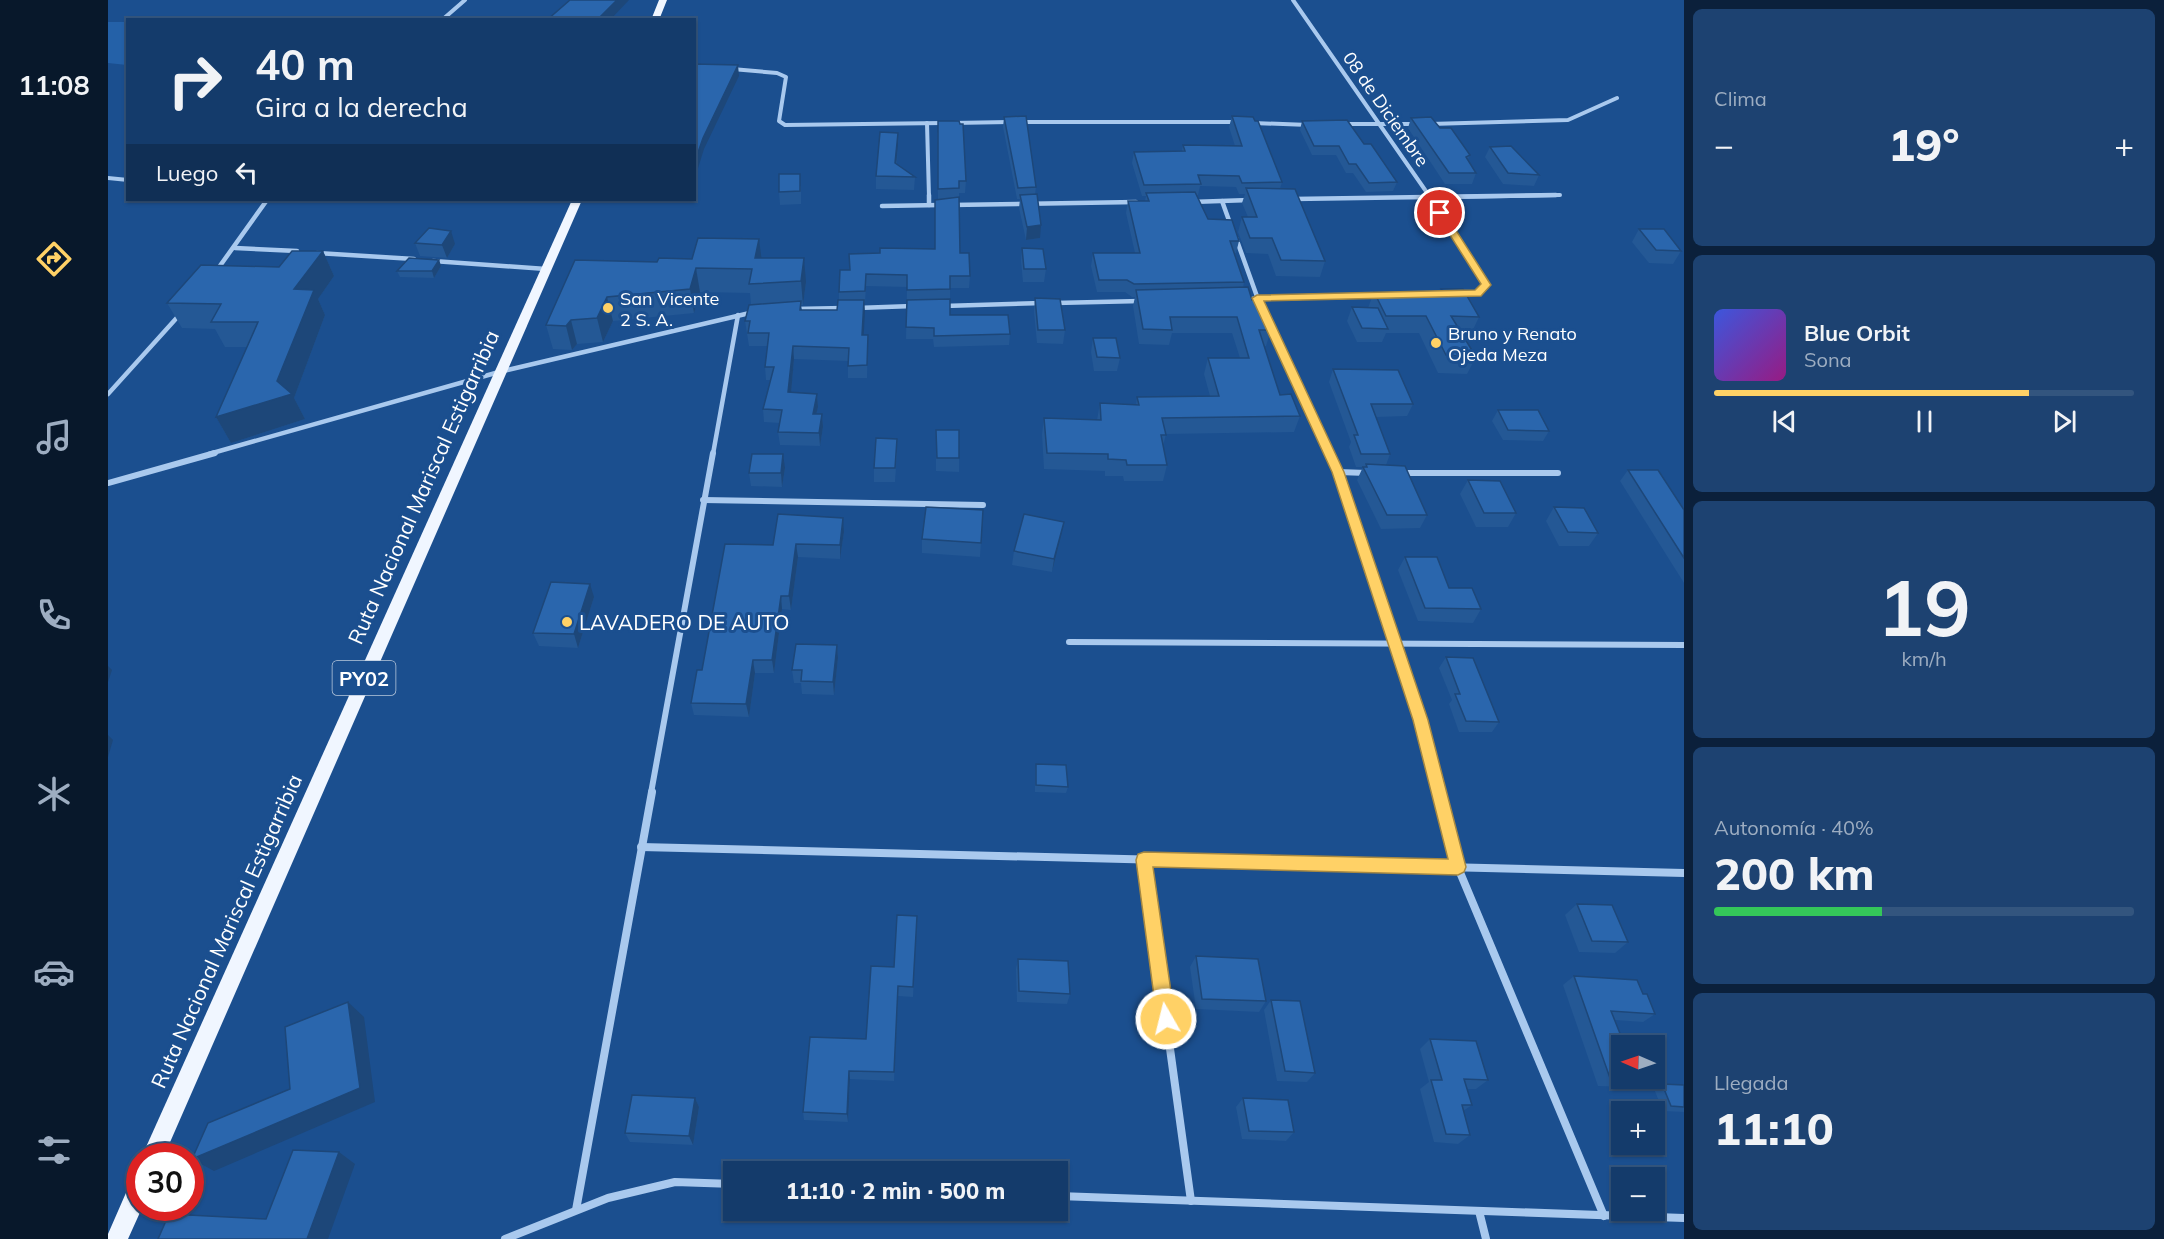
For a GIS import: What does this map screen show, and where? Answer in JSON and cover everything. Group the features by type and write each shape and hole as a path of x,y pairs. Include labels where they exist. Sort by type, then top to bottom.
{"main road":[{"path":"656,18 663,0"},
{"name":"Ruta Nacional Mariscal Estigarribia","path":"159,1143 577,201"},
{"path":"117,1239 126,1219"}],"street":[{"path":"444,18 465,0"},
{"name":"08 de Diciembre","path":"1293,0 1429,195 1486,285 1478,293 1454,294"},
{"path":"730,69 784,75 786,78 779,121 785,125 1241,122"},
{"path":"1339,124 1568,120 1617,98"},
{"path":"927,123 929,205"},
{"path":"1252,123 1318,124"},
{"path":"108,178 126,180"},
{"path":"1291,199 1429,195 1560,195"},
{"path":"1187,202 1257,200"},
{"path":"213,275 235,248 266,201"},
{"path":"1222,201 1257,298 1338,472 1421,720 1458,867 1604,1216"},
{"path":"882,206 1140,202"},
{"path":"235,248 304,252"},
{"path":"315,253 419,260"},
{"path":"431,261 546,269"},
{"path":"1233,299 1385,296"},
{"path":"936,306 1150,301"},
{"path":"108,394 190,302"},
{"path":"782,309 924,306"},
{"path":"108,483 500,372 759,311"},
{"path":"576,1210 738,315"},
{"path":"1338,472 1372,473"},
{"path":"1395,473 1558,473"},
{"path":"703,500 983,505"},
{"path":"1069,642 1684,645"},
{"path":"641,847 1684,873"},
{"path":"1144,860 1191,1201"},
{"path":"505,1239 608,1198 675,1182 723,1184"},
{"path":"1068,1196 1684,1218"},
{"path":"1479,1211 1486,1239"}],"shaded area":[{"path":"108,22 126,22 126,65 108,63"}],"building":[{"path":"570,0 617,0 599,18 549,18"},
{"path":"696,64 738,65 703,138 696,158"},
{"path":"1026,116 1036,187 1018,188 1004,117"},
{"path":"1232,116 1253,117 1255,121 1258,121 1282,182 1242,183 1239,176 1198,175 1201,184 1144,185 1134,152 1185,151 1183,145 1242,146"},
{"path":"1431,117 1440,128 1451,128 1470,155 1466,157 1476,173 1449,173 1411,118"},
{"path":"1347,120 1364,144 1371,144 1397,182 1369,183 1356,164 1349,164 1339,146 1314,146 1302,121"},
{"path":"938,121 959,121 963,124 966,181 959,181 959,188 938,189"},
{"path":"880,132 898,133 895,163 915,177 876,176"},
{"path":"1511,146 1539,175 1508,173 1490,147"},
{"path":"779,174 800,174 800,191 779,192"},
{"path":"1246,188 1295,189 1325,261 1281,260 1272,238 1250,238 1242,217 1257,217"},
{"path":"1195,192 1208,219 1232,220 1239,241 1230,241 1244,282 1134,284 1127,280 1099,280 1093,253 1140,253 1128,201 1149,201 1146,193"},
{"path":"1037,194 1041,225 1027,227 1020,195"},
{"path":"959,197 960,253 969,253 970,276 950,276 950,289 907,290 907,275 866,274 865,291 839,292 840,270 850,270 849,254 880,253 880,248 935,249 935,200"},
{"path":"429,228 451,231 442,245 415,243"},
{"path":"1639,229 1664,229 1681,251 1656,250"},
{"path":"698,238 759,239 755,258 804,258 801,281 749,284 752,269 696,268 690,289 607,297 597,318 571,320 566,326 546,325 575,260 657,262 659,258 692,259"},
{"path":"1022,248 1043,249 1046,269 1024,269"},
{"path":"292,251 323,251 294,289 314,290 277,381 292,394 216,417 258,322 211,322 221,304 167,303 201,265 279,267"},
{"path":"409,258 439,260 432,271 397,271"},
{"path":"1248,287 1252,300 1261,300 1271,330 1259,330 1280,395 1291,394 1300,416 1162,418 1166,435 1161,435 1167,465 1127,465 1126,460 1108,459 1108,454 1047,453 1044,418 1101,420 1100,403 1139,405 1137,397 1219,396 1208,358 1249,358 1237,317 1170,317 1172,330 1143,329 1136,290"},
{"path":"1441,289 1463,289 1479,317 1451,316 1476,357 1446,355 1426,316 1386,316 1374,292 1443,292"},
{"path":"1035,298 1060,299 1065,330 1038,330"},
{"path":"950,299 950,315 1008,315 1010,334 934,336 934,328 906,327 907,300"},
{"path":"838,300 864,300 862,335 868,335 867,365 848,366 849,348 793,346 788,392 817,394 813,414 822,414 819,433 778,432 782,410 763,409 774,367 765,367 769,333 748,333 750,321 745,321 749,305 801,301 800,310 837,310"},
{"path":"1352,307 1378,308 1388,329 1362,328"},
{"path":"1093,338 1116,338 1120,358 1097,357"},
{"path":"1333,369 1398,370 1413,404 1371,404 1390,454 1361,454 1354,435 1358,435"},
{"path":"1498,410 1538,410 1549,431 1508,430"},
{"path":"936,430 959,430 959,458 937,458"},
{"path":"876,438 897,439 895,468 874,468"},
{"path":"752,454 783,454 781,473 749,473"},
{"path":"1366,464 1405,466 1427,515 1387,515 1363,467 1367,467"},
{"path":"1628,470 1658,470 1684,510 1684,558"},
{"path":"1468,480 1500,481 1516,513 1484,513"},
{"path":"926,507 983,510 981,543 922,539"},
{"path":"1554,507 1584,508 1598,533 1568,532"},
{"path":"778,514 843,518 840,545 796,544 789,596 781,596 772,660 753,660 746,704 691,703 697,670 702,670 725,544 773,545"},
{"path":"1024,514 1064,522 1054,559 1014,551"},
{"path":"1405,557 1437,557 1449,588 1472,588 1481,609 1425,608"},
{"path":"551,582 590,584 574,634 533,633"},
{"path":"796,644 837,645 833,682 801,681 802,670 792,670"},
{"path":"1446,657 1473,658 1499,722 1466,721 1455,694 1460,694"},
{"path":"1036,764 1066,765 1068,787 1036,785"},
{"path":"1577,904 1612,905 1628,942 1592,941"},
{"path":"897,915 917,916 913,987 898,986 894,1072 849,1071 847,1114 803,1112 810,1037 866,1039 871,966 894,967"},
{"path":"1196,956 1258,959 1266,1001 1202,999"},
{"path":"1018,959 1068,961 1070,994 1019,991"},
{"path":"1574,976 1637,980 1643,994 1647,994 1655,1014 1611,1011 1621,1035 1611,1035 1610,1078"},
{"path":"1271,1000 1300,1001 1315,1073 1285,1071"},
{"path":"348,1002 360,1088 204,1154 204,1143 199,1143 208,1123 290,1089 285,1027"},
{"path":"1430,1039 1476,1041 1488,1080 1464,1079 1472,1105 1462,1105 1470,1135 1446,1134 1431,1080 1442,1080"},
{"path":"1665,1084 1684,1085 1684,1107 1671,1106 1664,1089"},
{"path":"632,1095 695,1098 689,1136 625,1133"},
{"path":"1243,1098 1288,1100 1294,1132 1249,1131"},
{"path":"293,1150 339,1152 307,1239 158,1239 166,1221 204,1221 204,1216 266,1219"}],"place":[{"name":"San Vicente 2 S. A.","path":"608,308"},
{"name":"Bruno y Renato Ojeda Meza","path":"1436,343"},
{"name":"LAVADERO DE AUTO","path":"567,622"}],"route":[{"path":"1166,1019 1144,860 1458,867 1421,720 1338,472 1257,298 1478,293 1486,285 1440,213"}]}
